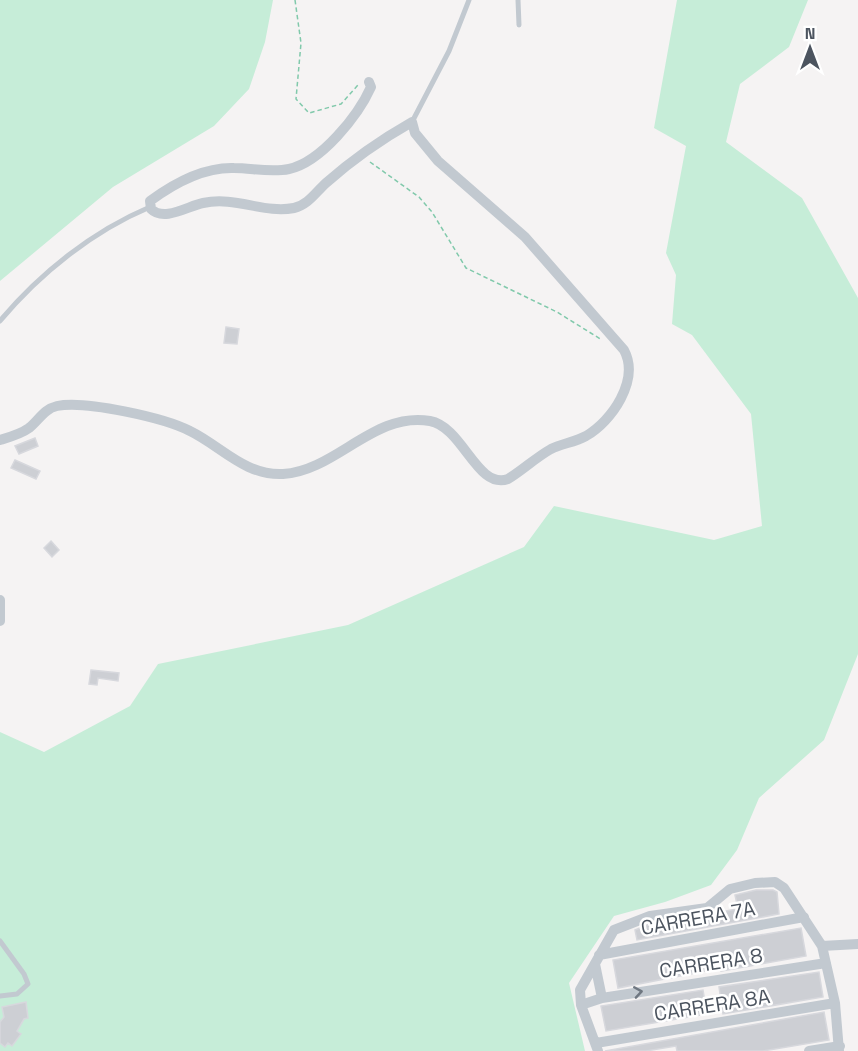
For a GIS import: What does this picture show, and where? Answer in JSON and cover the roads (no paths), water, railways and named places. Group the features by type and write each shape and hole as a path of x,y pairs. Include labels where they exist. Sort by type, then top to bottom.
{"street":[{"path":"0,440 28,428 48,409 65,405 87,406 175,424 192,431 254,471 283,474 318,465 390,425 429,421 452,432 488,478 504,481 554,448 585,437 610,416 629,374 627,355 525,237 438,161 415,133 412,122 326,183 310,200 296,207 257,206 232,200 200,203 166,213 154,213 150,207 150,201 174,185 211,171 232,168 278,171 303,165 356,116 371,87 369,82"},
{"path":"0,600 0,621"},
{"path":"597,1047 581,1005 579,990 609,936 627,924 650,916 707,908 730,889 754,883 775,882 784,888 822,946 835,1003 840,1048 809,1051"},
{"name":"CARRERA 7A","path":"597,959 804,917"},
{"path":"822,946 858,944"},
{"path":"597,959 602,998"},
{"name":"CARRERA 8","path":"581,1005 602,998 826,963"},
{"name":"CARRERA 8A","path":"597,1047 835,1003"}],"lane":[{"path":"412,122 420,102 449,51 469,0"},
{"path":"518,0 519,25"},
{"path":"0,321 14,304 103,229 150,207"},
{"path":"0,941 24,974 28,984 17,994 0,996"}]}
